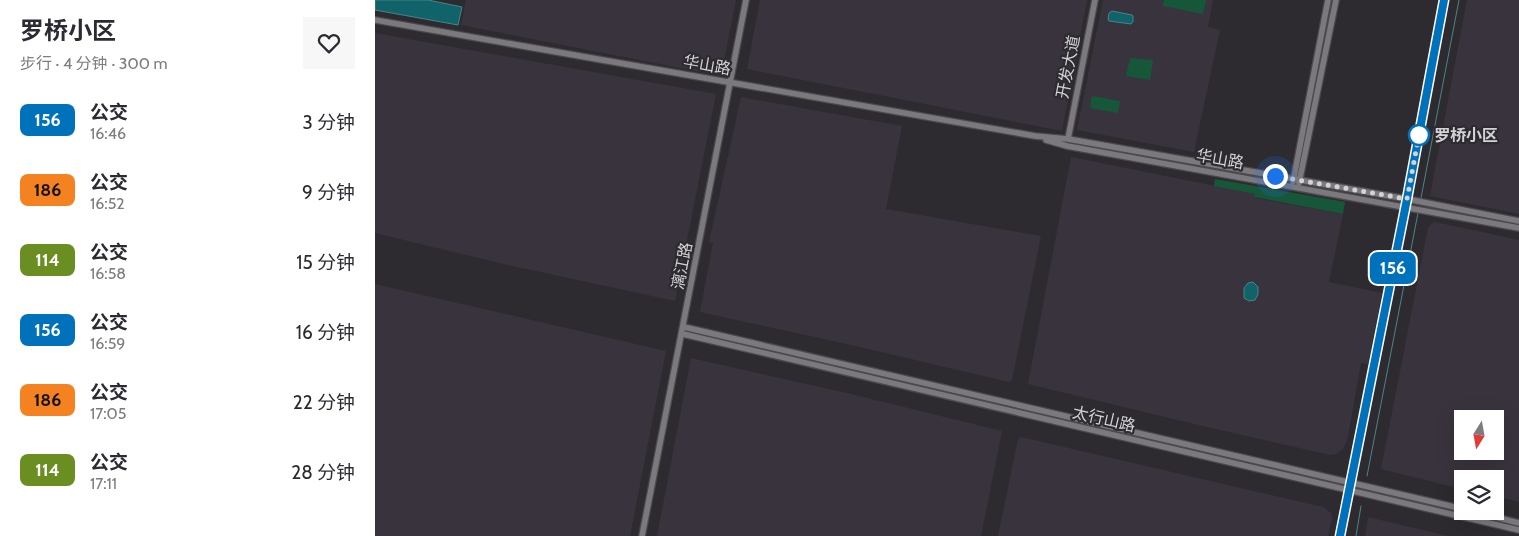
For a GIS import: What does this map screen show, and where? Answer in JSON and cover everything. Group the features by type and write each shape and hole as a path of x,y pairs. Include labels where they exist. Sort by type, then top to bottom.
{"street":[{"name":"漓江路","path":"642,536 683,334 746,0"},
{"name":"开发大道","path":"1068,139 1095,0"},
{"path":"1297,180 1328,0"},
{"path":"1295,187 1336,0"},
{"path":"1340,536 1407,199 1444,0"},
{"name":"华山路","path":"375,20 1035,136 1068,139 1407,199 1519,221"},
{"name":"华山路","path":"1035,136 1067,146 1519,228"},
{"name":"太行山路","path":"684,327 1454,507"},
{"name":"太行山路","path":"683,334 1519,530"},
{"path":"1504,518 1519,522"}],"shaded area":[{"path":"466,0 736,0 721,76 461,25"},
{"path":"760,0 1087,0 1062,131 747,69"},
{"path":"1103,0 1213,0 1208,27 1220,30 1194,152 1077,130"},
{"path":"1467,0 1519,0 1519,214 1430,196"},
{"path":"375,33 716,94 675,301 508,265 375,233"},
{"path":"741,97 902,126 886,209 1041,236 1012,380 1009,382 700,312 713,243 709,242"},
{"path":"1071,157 1255,194 1255,198 1343,214 1329,282 1382,293 1368,364 1361,363 1347,441 1343,449 1336,454 1330,455 1028,384"},
{"path":"1435,222 1519,240 1519,502 1504,498 1504,470 1454,470 1454,487 1381,469 1428,228"},
{"path":"375,284 666,351 630,536 375,536"},
{"path":"691,358 851,394 1002,431 981,536 657,536"},
{"path":"1021,437 1323,507 1331,513 1332,518 1328,536 998,536 1018,439"},
{"path":"1368,517 1448,536 1365,536"}],"green space":[{"path":"1164,0 1206,0 1203,14 1163,6"},
{"path":"1130,58 1153,60 1150,80 1126,76"},
{"path":"1092,96 1120,101 1118,113 1090,108"},
{"path":"1215,179 1345,202 1343,214 1254,197 1255,194 1214,186"}],"water":[{"path":"375,0 428,0 462,7 458,25 375,10"},
{"path":"1112,11 1132,15 1133,22 1131,24 1109,21 1109,13"},
{"path":"1253,282 1258,287 1258,294 1255,300 1249,301 1244,298 1244,288 1248,283"}],"waterway":[{"path":"1421,198 1459,0"},
{"path":"1367,476 1418,213"},
{"path":"1356,536 1361,506"}],"bus line":[{"name":"156","path":"1340,536 1407,199 1444,0"}],"place":[{"name":"罗桥小区","path":"1419,135"}],"route":[{"path":"1275,176 1407,199 1419,135"}]}
